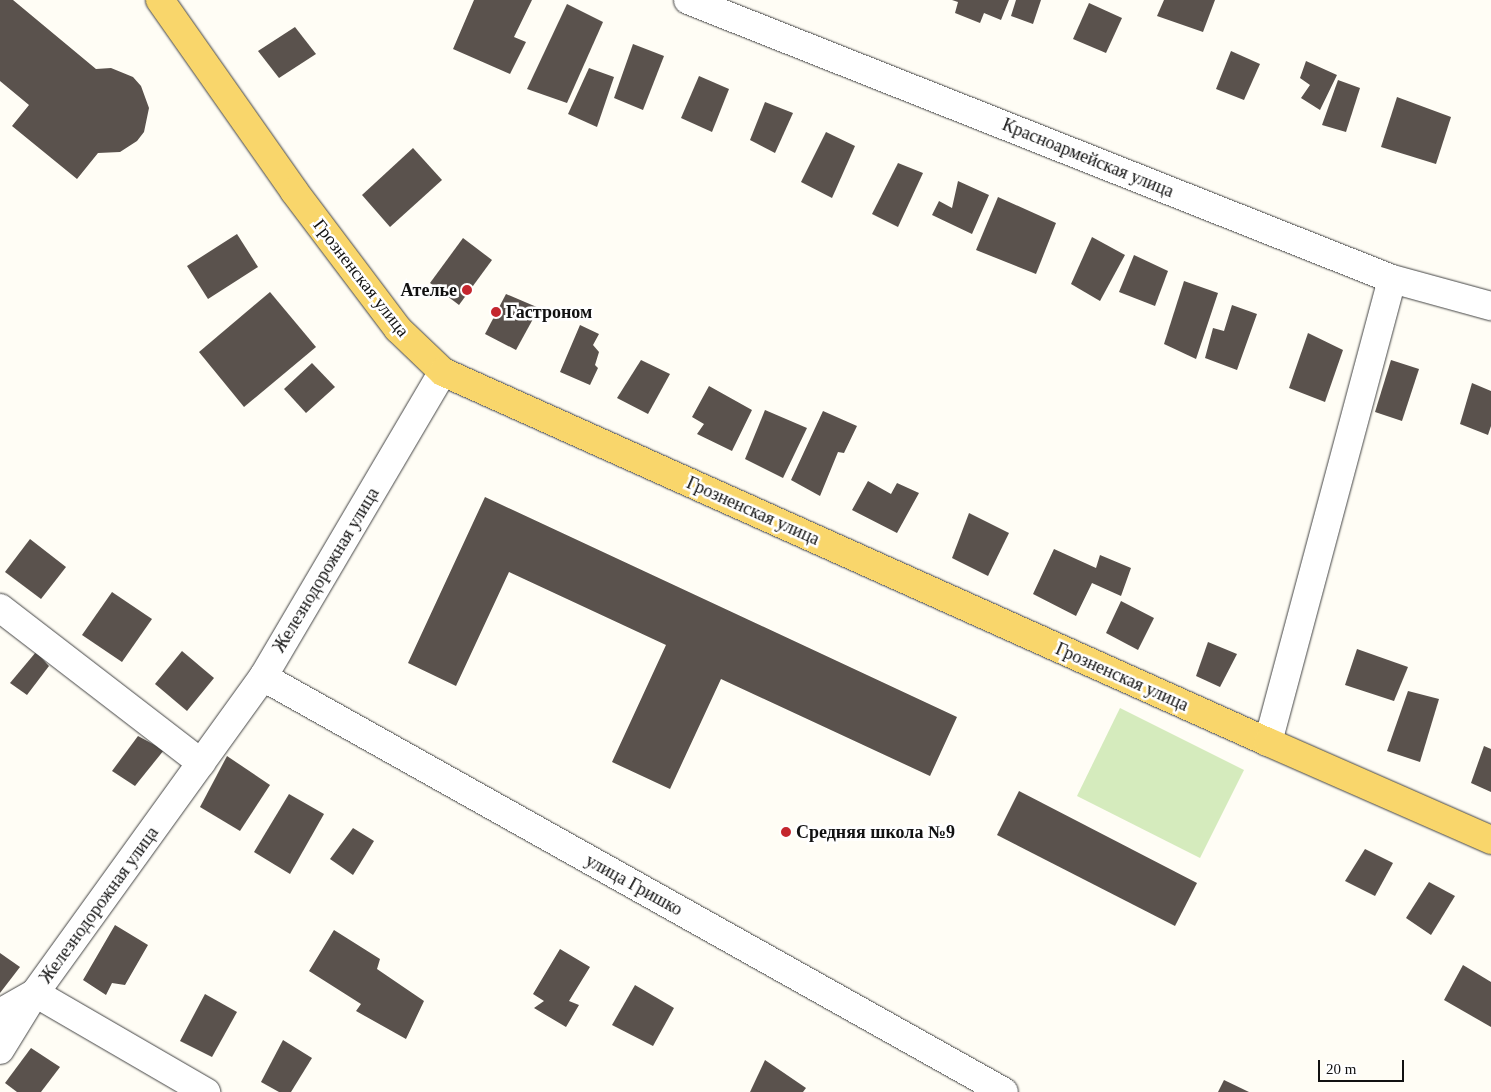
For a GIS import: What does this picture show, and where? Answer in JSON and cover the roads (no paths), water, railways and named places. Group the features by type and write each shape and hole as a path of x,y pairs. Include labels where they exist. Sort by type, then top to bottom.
{"main road":[{"name":"Грозненская улица","path":"160,0 294,191 398,329 443,372 1491,840"}],"street":[{"name":"Красноармейская улица","path":"688,0 1392,279 1491,306"},
{"path":"1268,742 1392,279"},
{"name":"Железнодорожная улица","path":"0,1050 35,994 263,677 443,372"},
{"path":"0,608 201,763"},
{"name":"улица Гришко","path":"263,677 1004,1092"},
{"path":"0,1013 35,994 206,1092"}],"place":[{"name":"Ателье","path":"467,290"},
{"name":"Гастроном","path":"496,312"},
{"name":"Средняя школа №9","path":"786,832"}]}
